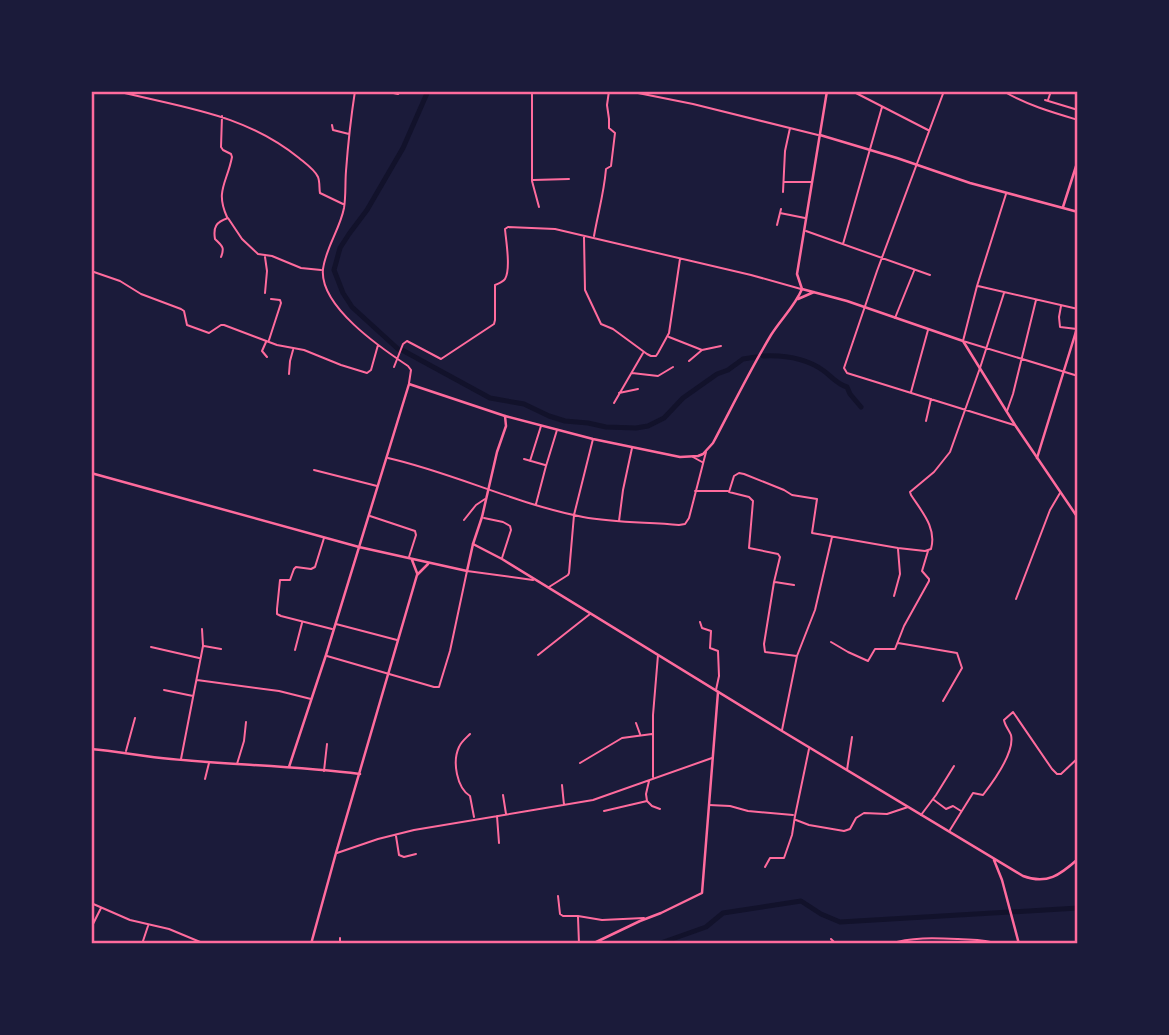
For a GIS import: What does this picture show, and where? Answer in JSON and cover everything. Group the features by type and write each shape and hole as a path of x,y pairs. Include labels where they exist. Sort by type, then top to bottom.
{"street":[{"path":"117,91 243,123 281,144 316,174 320,193 344,205"},
{"path":"289,767 369,516 411,370 357,329 334,302 323,271 344,205 355,91"},
{"path":"384,91 398,94 401,91"},
{"path":"531,91 532,181 540,208"},
{"path":"593,237 604,195 606,169 611,166 615,133 609,128 609,91"},
{"path":"628,91 650,93 768,121 1006,194 1078,212"},
{"path":"409,384 515,419 593,439 680,457 698,456 713,443 774,331 798,299 802,289 797,272 827,91"},
{"path":"852,91 929,131"},
{"path":"944,91 864,307 844,365 845,370 847,373 1015,425"},
{"path":"1003,91 1042,110 1078,120"},
{"path":"1051,91 1046,101 1078,110"},
{"path":"843,244 882,107"},
{"path":"222,116 221,147 231,154 232,158 221,195 222,206 228,218 242,239 258,254 272,256 301,268 323,271"},
{"path":"332,125 333,130 350,134"},
{"path":"783,192 785,151 790,128"},
{"path":"1063,208 1078,160"},
{"path":"532,181 569,179"},
{"path":"784,181 812,182"},
{"path":"1006,194 963,341 1015,425 1078,518"},
{"path":"777,225 781,211 806,218"},
{"path":"221,257 223,248 215,239 215,227 228,218"},
{"path":"394,367 402,344 407,341 440,359 494,324 495,285 506,277 506,228 549,228 814,292 1078,376"},
{"path":"804,230 930,275"},
{"path":"584,236 584,285 602,325 651,356 656,356 668,337 680,258"},
{"path":"265,256 265,293"},
{"path":"895,318 914,270"},
{"path":"91,271 120,281 141,295 181,309 184,311 186,324 209,333 224,325 368,373 378,345"},
{"path":"977,286 1078,309"},
{"path":"798,299 814,292"},
{"path":"831,642 868,661 875,649 893,650 929,581 922,571 928,550 931,549 932,528 910,492 946,459 1004,293"},
{"path":"267,357 262,351 281,303 280,300 271,299"},
{"path":"1007,412 1036,300"},
{"path":"1037,458 1077,327 1060,328 1061,305"},
{"path":"910,393 928,329"},
{"path":"668,337 702,350"},
{"path":"689,360 702,350 721,346"},
{"path":"289,374 294,349"},
{"path":"614,403 644,352"},
{"path":"631,373 659,376 673,367"},
{"path":"618,394 638,389"},
{"path":"926,421 931,398"},
{"path":"326,655 439,687 450,651 473,544 506,426 505,415"},
{"path":"506,426 515,419"},
{"path":"530,461 541,426"},
{"path":"536,504 558,429"},
{"path":"548,587 569,573 574,515 593,439"},
{"path":"619,522 632,447"},
{"path":"387,457 574,515 619,522 679,525 685,524 689,518 706,450"},
{"path":"692,457 702,462"},
{"path":"524,458 546,466"},
{"path":"314,470 378,486"},
{"path":"91,473 410,560 467,572 535,580"},
{"path":"729,491 734,476 739,473 792,495 817,499 812,532 898,548 928,550"},
{"path":"695,491 729,491 753,500 749,548 779,556 764,644 765,652 797,656"},
{"path":"1016,599 1050,510 1060,492"},
{"path":"464,520 476,505 485,499"},
{"path":"369,516 415,531 410,560 417,575"},
{"path":"482,517 510,526 502,559"},
{"path":"324,537 315,567 296,567 290,580 280,580 277,614 333,630"},
{"path":"782,731 797,656 815,610 832,537"},
{"path":"473,544 502,559 1010,869 1028,878 1041,880 1057,876 1078,859"},
{"path":"894,596 900,574 898,548"},
{"path":"471,552 482,549"},
{"path":"311,944 417,575 428,564"},
{"path":"774,582 794,585"},
{"path":"91,610 93,604"},
{"path":"538,655 591,614"},
{"path":"295,650 302,622"},
{"path":"592,944 702,893 719,676 718,651 710,648 711,631 702,628 700,622"},
{"path":"335,624 397,640"},
{"path":"181,760 203,646 202,629"},
{"path":"898,643 957,653 962,668 943,701"},
{"path":"203,646 221,649"},
{"path":"151,647 200,658"},
{"path":"653,779 654,695 658,655"},
{"path":"196,680 279,691 311,699"},
{"path":"164,690 193,696"},
{"path":"949,832 974,793 983,795 1006,759 1012,745 1004,720 1013,712 1057,774 1078,758"},
{"path":"125,752 135,718"},
{"path":"237,765 246,722"},
{"path":"636,723 640,735"},
{"path":"470,734 457,751 456,768 464,792 470,796 475,819"},
{"path":"580,763 620,739 653,734"},
{"path":"847,771 852,737"},
{"path":"324,771 327,744"},
{"path":"765,867 770,858 784,857 792,835 809,748"},
{"path":"91,749 181,760 359,774"},
{"path":"336,853 396,834 602,798 712,758"},
{"path":"205,779 210,762"},
{"path":"921,815 954,766"},
{"path":"649,780 647,802 660,809"},
{"path":"562,785 564,806"},
{"path":"503,795 506,814"},
{"path":"933,799 946,809 952,806 961,811"},
{"path":"604,811 647,802"},
{"path":"708,805 795,817 804,824 844,831 863,813 887,814 908,807"},
{"path":"497,815 499,843"},
{"path":"396,834 400,855 404,857 416,854"},
{"path":"993,859 1000,874 1019,944"},
{"path":"1000,874 1010,869"},
{"path":"558,896 562,916 602,920 648,918"},
{"path":"91,903 130,920 169,929 205,944"},
{"path":"92,926 102,907"},
{"path":"578,916 579,944"},
{"path":"142,944 148,925"},
{"path":"340,938 340,944"},
{"path":"889,944 909,939 948,938 990,941 997,944"},
{"path":"948,938 948,944"},
{"path":"831,939 836,944"}],"waterway":[{"path":"398,349 352,307 334,270 340,248 367,210 403,148 428,91"},
{"path":"402,350 490,398 524,404 565,421 636,428 648,426 664,418 683,398 717,374 743,359 756,357"},
{"path":"763,356 794,358 810,363 847,387 861,407"},
{"path":"658,944 706,927 723,913 801,901 840,922 1078,908"}]}
